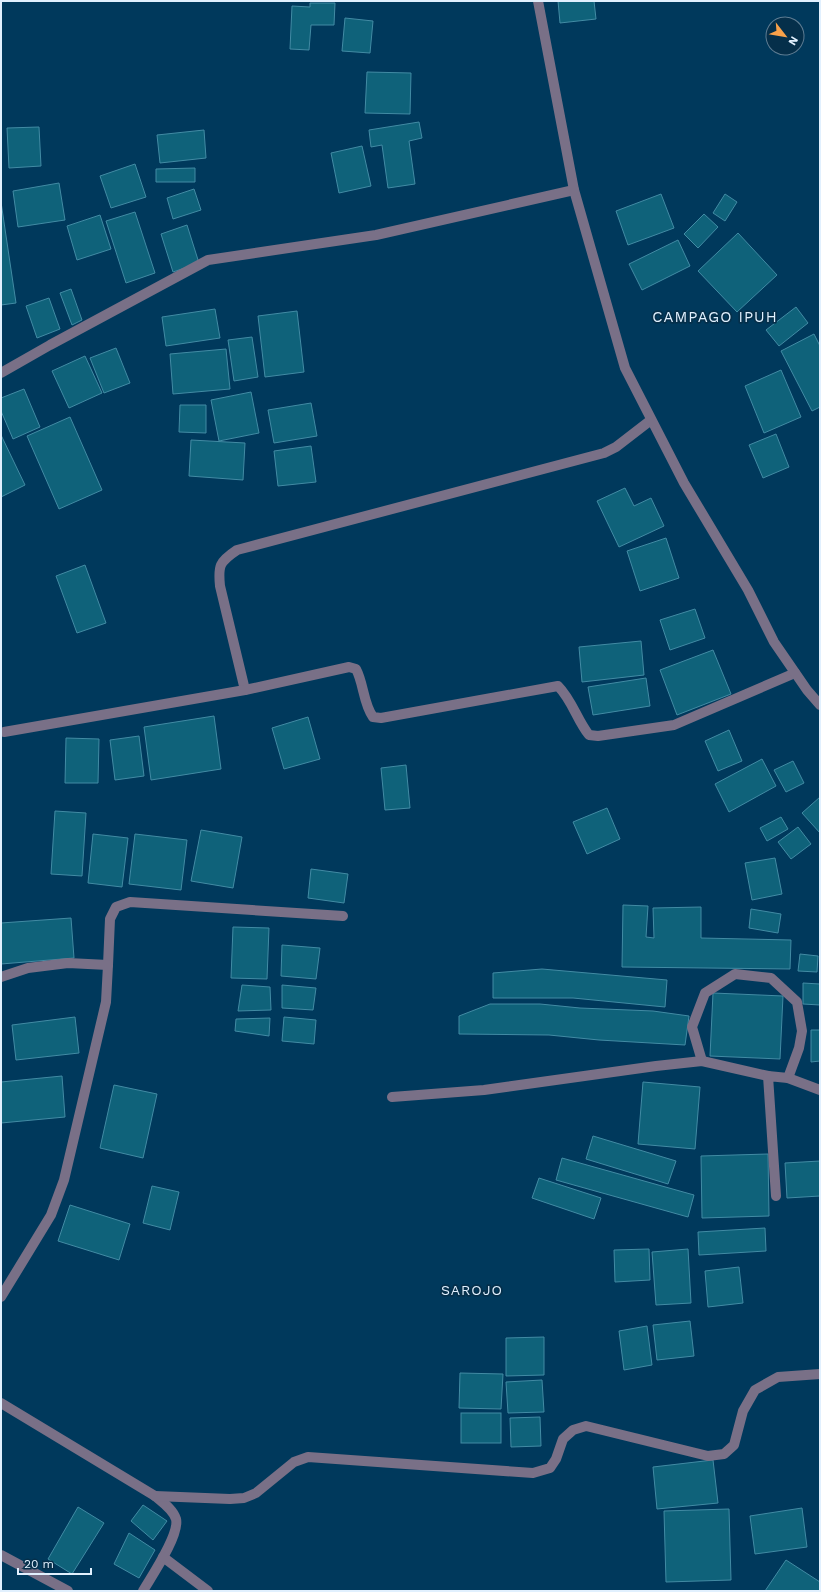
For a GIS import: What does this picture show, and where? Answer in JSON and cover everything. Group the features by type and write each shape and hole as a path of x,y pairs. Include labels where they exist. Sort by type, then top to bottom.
{"street":[{"path":"538,1 574,190 625,368 684,483 748,590 774,642 807,690 820,705"},
{"path":"1,373 208,260 376,235 574,190"},
{"path":"245,690 220,586 218,570 224,558 237,550 604,453 616,447 651,420"},
{"path":"4,732 245,690 349,667 356,669 360,677 368,710 374,717 381,718 558,686 566,693 582,726 589,736 598,736 674,725 795,673"},
{"path":"1,1297 51,1215 64,1180 106,1002 110,919 116,907 130,902 343,916"},
{"path":"1,977 28,968 68,963 108,965"},
{"path":"702,1061 692,1027 705,993 735,974 771,978 797,1002 801,1024 802,1039 788,1078"},
{"path":"392,1096 484,1090 702,1061 768,1076 788,1078 820,1090"},
{"path":"768,1076 776,1196"},
{"path":"155,1496 230,1499 244,1498 256,1493 294,1462 308,1456 533,1473 550,1468 556,1459 563,1439 573,1430 586,1426 708,1456 724,1454 734,1444 743,1411 755,1390 778,1377 820,1374"},
{"path":"1,1403 155,1496 167,1506 176,1519 174,1534 163,1557 143,1591"},
{"path":"1,1555 68,1591"},
{"path":"163,1557 208,1591"}],"building":[{"path":"558,1 594,1 596,19 560,23"},
{"path":"310,3 335,3 334,25 311,25 309,50 290,49 292,6 310,7"},
{"path":"345,18 373,21 370,53 342,51"},
{"path":"367,72 411,73 410,114 365,113"},
{"path":"419,122 422,138 409,141 415,184 388,188 382,145 371,147 369,130"},
{"path":"39,127 41,166 9,168 7,128"},
{"path":"204,130 206,158 160,163 157,135"},
{"path":"362,146 371,186 339,193 331,153"},
{"path":"135,164 146,197 111,208 100,176"},
{"path":"195,168 195,182 156,182 156,169"},
{"path":"59,183 65,220 18,227 13,191"},
{"path":"194,189 201,210 173,219 167,198"},
{"path":"661,194 674,228 628,245 616,211"},
{"path":"725,194 737,202 725,221 713,213"},
{"path":"1,202 16,303 1,305"},
{"path":"135,212 155,273 126,283 106,221"},
{"path":"704,214 718,227 698,248 684,234"},
{"path":"100,215 111,249 77,260 67,226"},
{"path":"187,225 199,263 173,272 161,234"},
{"path":"738,233 777,275 737,312 698,271"},
{"path":"678,240 690,266 642,290 629,264"},
{"path":"71,289 82,320 72,325 60,293"},
{"path":"49,298 60,329 37,338 26,306"},
{"path":"796,307 808,323 779,346 766,330"},
{"path":"215,309 220,338 166,346 162,317"},
{"path":"297,311 304,372 265,377 258,316"},
{"path":"814,334 820,346 820,407 812,411 781,351"},
{"path":"252,337 258,377 234,381 228,340"},
{"path":"116,348 130,383 104,393 90,358"},
{"path":"226,349 230,389 173,394 170,354"},
{"path":"85,356 102,393 69,408 52,371"},
{"path":"781,370 801,417 764,433 745,386"},
{"path":"24,389 40,427 13,439 1,411 1,398"},
{"path":"251,392 259,433 219,441 211,400"},
{"path":"311,403 317,436 274,443 268,410"},
{"path":"180,405 206,405 206,433 179,432"},
{"path":"70,417 102,490 59,509 27,436"},
{"path":"776,434 789,467 763,478 749,445"},
{"path":"1,435 25,485 1,497"},
{"path":"191,440 245,443 243,480 189,476"},
{"path":"311,446 316,482 278,486 274,451"},
{"path":"625,488 634,506 651,498 664,526 619,547 597,501"},
{"path":"666,538 679,578 640,591 627,551"},
{"path":"85,565 106,623 77,633 56,576"},
{"path":"695,609 705,638 670,650 660,620"},
{"path":"641,641 644,675 582,682 579,647"},
{"path":"713,650 731,694 677,715 660,670"},
{"path":"646,678 650,706 593,715 588,687"},
{"path":"214,716 221,769 151,780 144,727"},
{"path":"308,717 320,759 284,769 272,728"},
{"path":"729,730 742,761 718,771 705,741"},
{"path":"139,736 144,776 115,780 110,740"},
{"path":"66,738 99,739 98,783 65,783"},
{"path":"762,759 776,786 729,812 715,784"},
{"path":"793,761 804,783 786,792 774,770"},
{"path":"406,765 410,808 385,810 381,768"},
{"path":"820,797 820,833 802,813"},
{"path":"607,808 620,839 587,854 573,822"},
{"path":"55,811 86,813 82,876 51,874"},
{"path":"781,817 788,829 767,841 760,828"},
{"path":"798,827 811,844 791,859 778,842"},
{"path":"201,830 242,837 233,888 191,881"},
{"path":"93,834 128,838 122,887 88,883"},
{"path":"135,834 187,840 181,890 129,884"},
{"path":"775,858 782,894 752,900 745,863"},
{"path":"311,869 348,874 344,903 308,898"},
{"path":"623,905 648,906 646,937 654,938 653,908 701,907 701,938 791,940 790,969 622,967"},
{"path":"751,909 781,914 778,933 749,928"},
{"path":"71,918 74,958 1,964 1,923"},
{"path":"233,927 269,928 267,979 231,978"},
{"path":"282,945 320,948 316,979 281,976"},
{"path":"800,954 818,956 817,972 798,971"},
{"path":"542,969 667,980 665,1007 573,998 493,998 493,973"},
{"path":"803,983 820,984 820,1005 803,1004"},
{"path":"242,985 270,987 271,1010 238,1011"},
{"path":"282,985 316,988 313,1010 282,1008"},
{"path":"713,993 783,996 780,1059 710,1056"},
{"path":"490,1004 540,1004 580,1008 653,1011 689,1016 685,1045 599,1040 549,1035 459,1034 459,1016"},
{"path":"75,1017 79,1053 16,1060 12,1025"},
{"path":"284,1017 316,1020 314,1044 282,1041"},
{"path":"270,1018 269,1036 235,1031 236,1019"},
{"path":"811,1030 820,1030 820,1061 811,1062"},
{"path":"62,1076 65,1117 1,1123 1,1082"},
{"path":"643,1082 700,1087 695,1149 638,1144"},
{"path":"114,1085 157,1094 143,1158 100,1148"},
{"path":"593,1136 676,1161 668,1184 586,1159"},
{"path":"768,1154 769,1216 702,1218 701,1156"},
{"path":"562,1158 694,1195 688,1217 556,1180"},
{"path":"820,1161 820,1196 787,1198 785,1163"},
{"path":"539,1178 601,1198 594,1219 532,1198"},
{"path":"152,1186 179,1192 170,1230 143,1223"},
{"path":"70,1205 130,1224 119,1260 58,1241"},
{"path":"765,1228 766,1251 699,1255 698,1232"},
{"path":"649,1249 650,1280 615,1282 614,1250"},
{"path":"688,1249 691,1303 656,1305 652,1252"},
{"path":"739,1267 743,1303 708,1307 705,1271"},
{"path":"690,1321 694,1356 657,1360 653,1325"},
{"path":"647,1326 652,1365 624,1370 619,1331"},
{"path":"544,1337 544,1375 506,1376 506,1338"},
{"path":"460,1373 503,1374 501,1409 459,1408"},
{"path":"542,1380 544,1412 508,1413 506,1382"},
{"path":"461,1413 501,1413 501,1443 461,1443"},
{"path":"540,1417 541,1446 511,1447 510,1418"},
{"path":"713,1460 718,1503 657,1509 653,1467"},
{"path":"143,1505 167,1521 153,1540 131,1521"},
{"path":"78,1507 104,1523 72,1574 48,1559"},
{"path":"802,1508 807,1547 755,1554 750,1516"},
{"path":"729,1509 731,1580 666,1582 664,1511"},
{"path":"129,1533 155,1550 139,1578 114,1564"},
{"path":"786,1560 820,1582 820,1591 765,1591"}],"district":[{"name":"CAMPAGO IPUH","path":"715,317"},
{"name":"SAROJO","path":"472,1290"}]}
